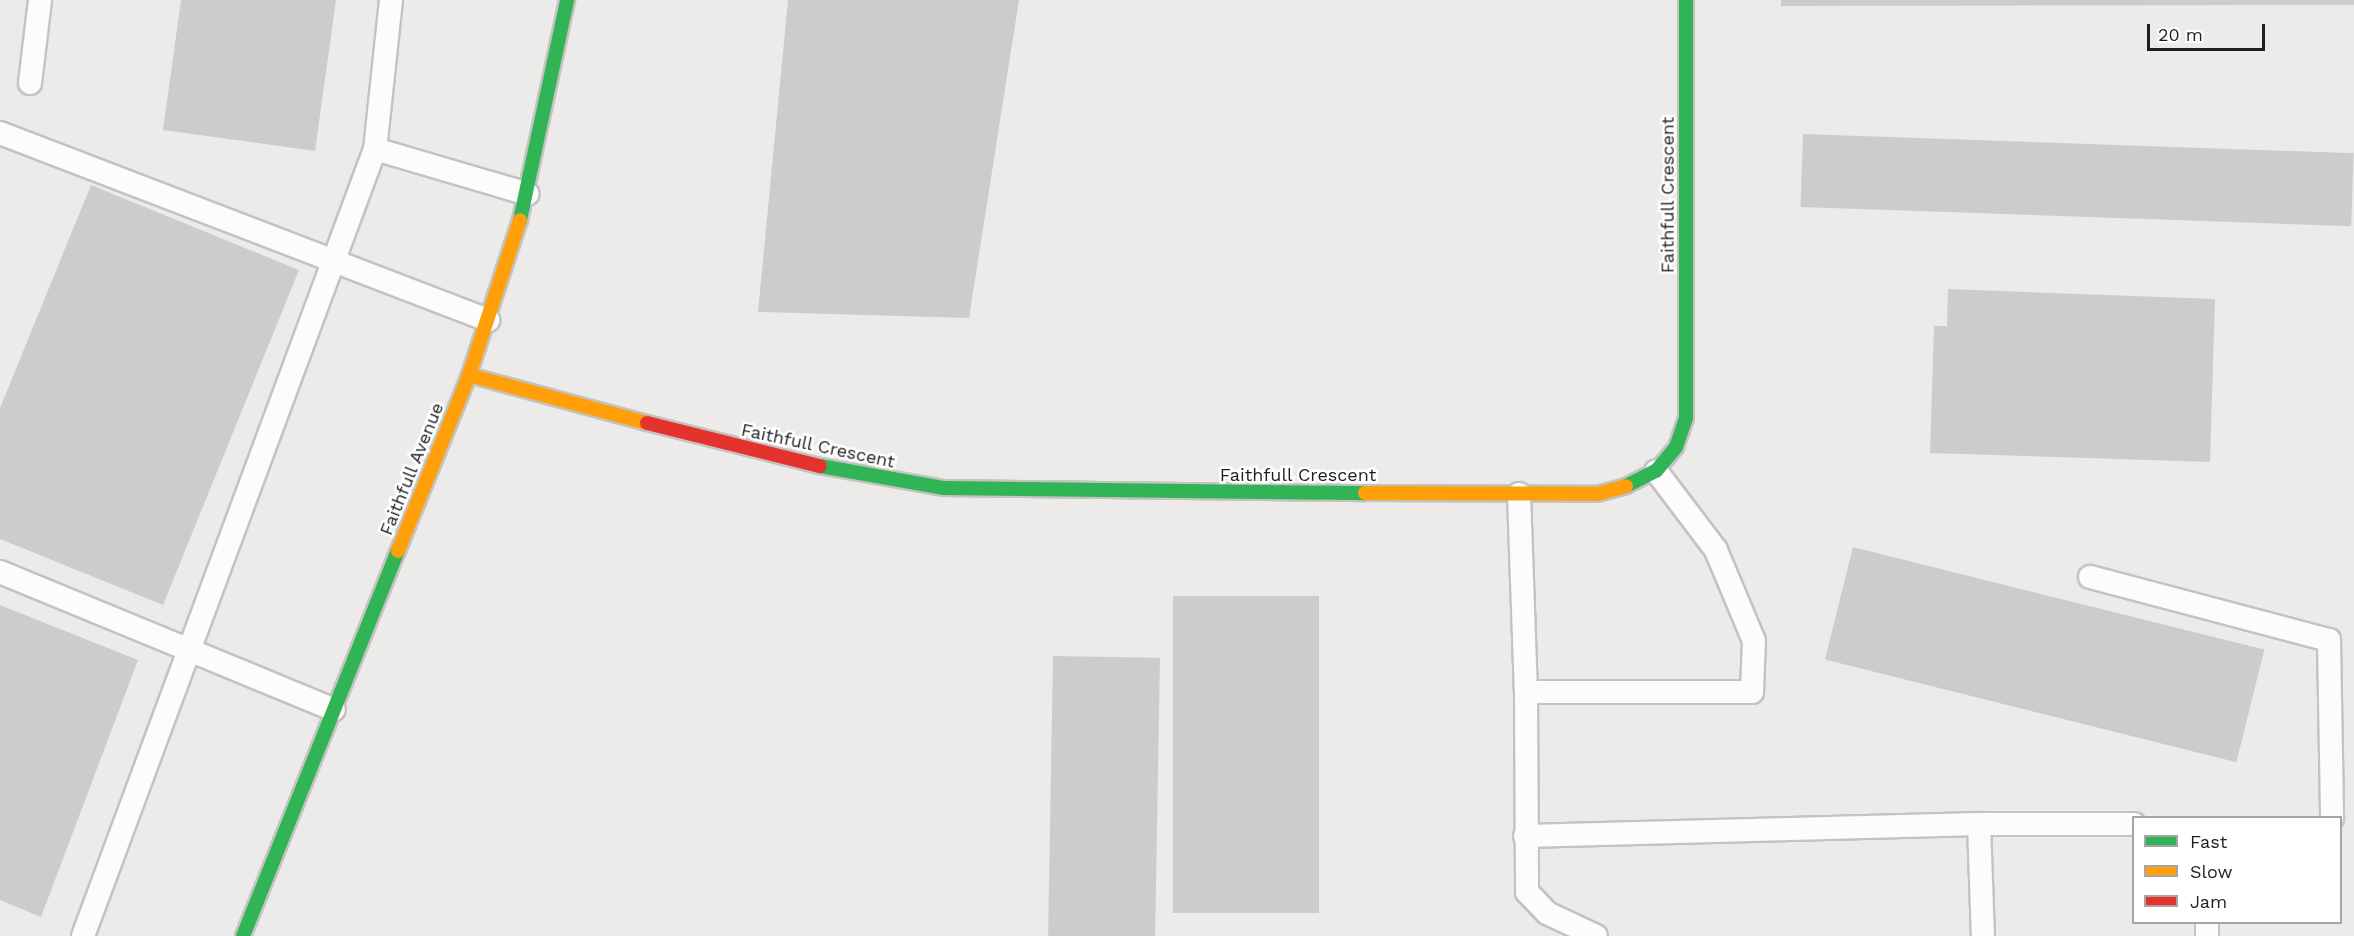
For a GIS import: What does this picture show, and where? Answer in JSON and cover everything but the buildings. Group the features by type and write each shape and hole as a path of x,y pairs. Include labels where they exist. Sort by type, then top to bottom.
{"street":[{"name":"Faithfull Avenue","path":"243,936 469,375 528,194 567,0"},
{"name":"Faithfull Crescent","path":"469,375 780,459 943,488 1042,492 1597,494 1656,471 1676,447 1686,418 1686,0"}],"lane":[{"path":"30,83 40,0"},
{"path":"83,936 331,260 375,149 390,0"},
{"path":"0,133 488,320"},
{"path":"375,149 528,194"},
{"path":"1526,692 1752,692 1754,641 1716,550 1656,471"},
{"path":"1519,494 1526,692 1527,892 1547,913 1596,936"},
{"path":"0,572 334,710"},
{"path":"2090,577 2329,640 2332,816"},
{"path":"1525,836 1979,824 2132,824"},
{"path":"1979,824 1983,936"}],"traffic: fast":[{"path":"520,220 567,0"},
{"path":"1626,486 1656,471 1676,447 1686,418 1686,0"},
{"path":"820,466 943,488 1365,493"},
{"path":"243,936 398,551"}],"traffic: slow":[{"path":"398,551 469,375 520,220"},
{"path":"469,375 647,423"},
{"path":"1365,493 1597,494 1626,486"}],"traffic: jam":[{"path":"647,423 820,466"}]}
